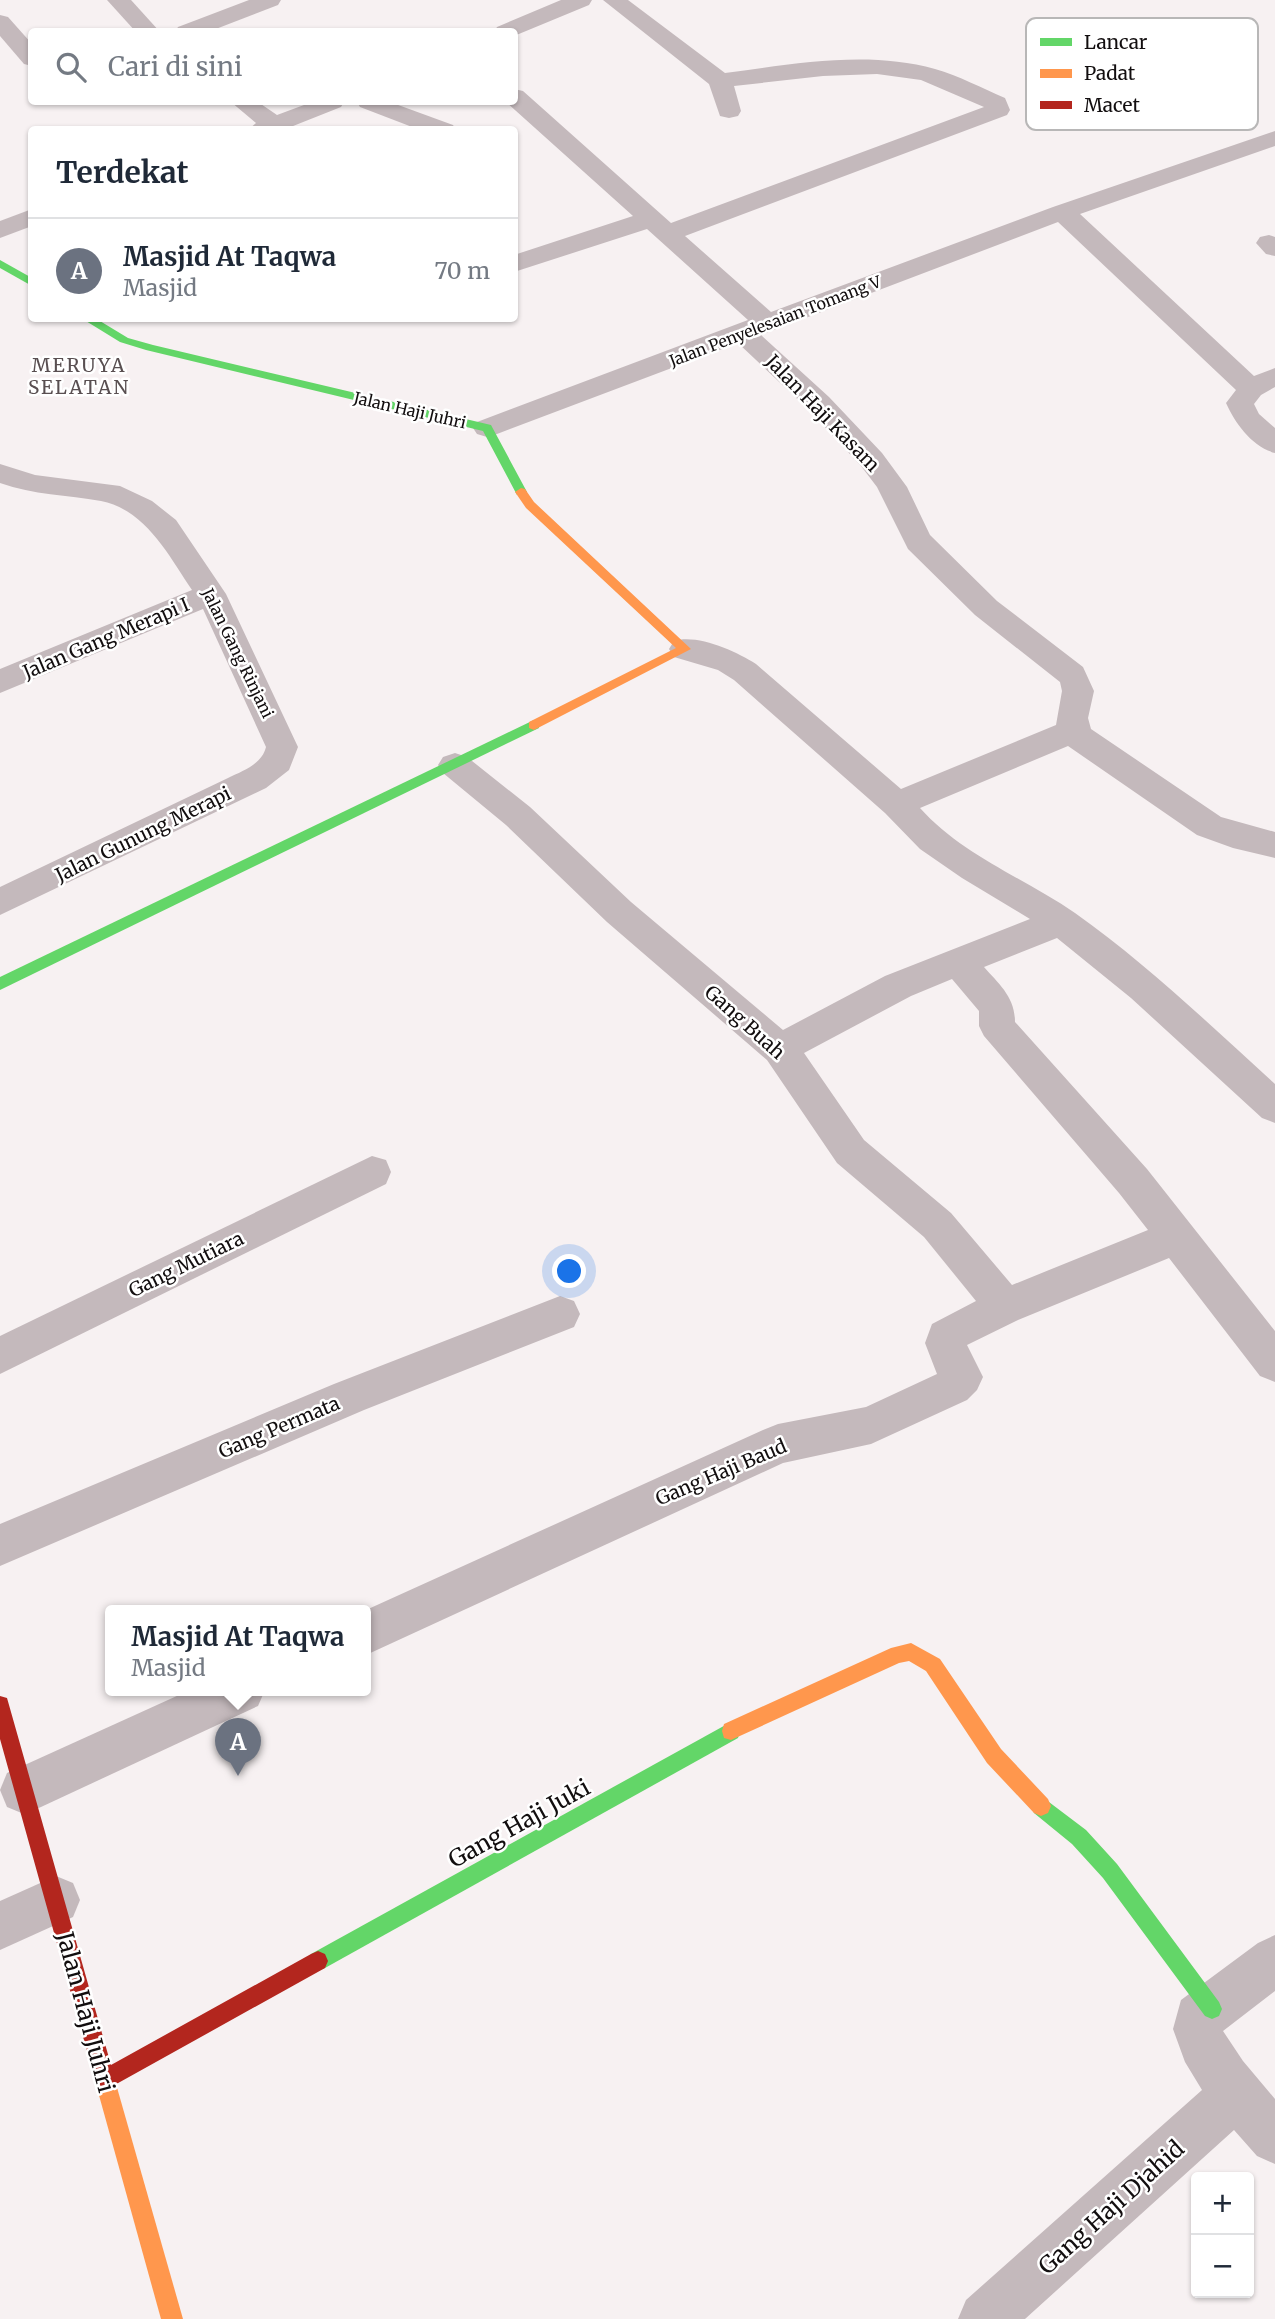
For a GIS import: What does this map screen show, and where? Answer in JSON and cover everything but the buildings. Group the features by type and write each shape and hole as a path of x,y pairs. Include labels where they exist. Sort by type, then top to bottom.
{"street":[{"path":"118,0 145,28"},
{"path":"196,28 270,0"},
{"path":"514,28 581,0"},
{"path":"614,0 720,81 729,111"},
{"path":"0,22 4,30 28,55"},
{"path":"518,263 661,225 998,110 996,103 952,83 926,74 896,69 821,69 720,81"},
{"name":"Jalan Haji Kasam","path":"518,99 661,225 756,329 894,489 919,542 986,608 1072,676 1079,685 1079,697 1072,720 1074,731"},
{"path":"246,105 266,126"},
{"path":"270,126 323,105"},
{"path":"377,105 433,126"},
{"path":"518,132 547,124"},
{"name":"Jalan Penyelesaian Tomang V","path":"487,428 1062,212 1275,138"},
{"path":"1062,212 1263,382 1243,396 1241,410 1275,444"},
{"path":"0,230 28,220"},
{"path":"0,263 28,280"},
{"name":"Jalan Haji Juhri","path":"93,322 124,340 150,348 487,428 515,484 530,505 685,649"},
{"name":"Jalan Gang Rinjani","path":"0,473 31,484 110,493 142,508 165,527 211,594 278,736 282,747 281,758"},
{"path":"0,497 31,484"},
{"name":"Jalan Gang Merapi I","path":"0,682 211,594"},
{"path":"0,984 455,765 685,649 729,662 745,672 897,804 907,817 935,841 1060,922 1168,1009 1275,1107"},
{"path":"897,804 1074,731 1086,743 1209,826 1275,845"},
{"name":"Jalan Gunung Merapi","path":"0,902 240,787 272,767 281,758"},
{"name":"Gang Buah","path":"455,765 518,816 619,912 779,1049 798,1072 843,1143 873,1173 913,1202 978,1271 1004,1307"},
{"path":"779,1049 898,986 1060,922"},
{"path":"958,962 997,1007 997,1026 1133,1181 1275,1363"},
{"name":"Gang Mutiara","path":"0,1356 372,1172"},
{"name":"Gang Haji Baud","path":"371,1631 778,1444 871,1425 952,1387 962,1377 945,1343 946,1337 1004,1307 1176,1237"},
{"name":"Gang Permata","path":"0,1545 394,1378 489,1339 561,1314"},
{"name":"Gang Haji Juki","path":"104,2080 749,1721 898,1654 911,1652 926,1659 994,1756 1035,1802 1079,1837 1110,1871 1212,2009"},
{"path":"24,1790 229,1696"},
{"name":"Jalan Haji Juhri","path":"0,1705 172,2319"},
{"path":"0,1926 56,1900"},
{"path":"1275,1960 1197,2022 1199,2038 1237,2093 1275,2138"},
{"name":"Gang Haji Djahid","path":"985,2319 1237,2093"}],"traffic: fast":[{"path":"0,263 28,280"},
{"path":"93,322 124,340 150,348 487,428 521,492"},
{"path":"0,984 534,725"},
{"path":"318,1961 731,1731"},
{"path":"1041,1806 1079,1837 1110,1871 1212,2009"}],"traffic: slow":[{"path":"521,492 530,505 685,649 534,725"},
{"path":"731,1731 898,1654 911,1652 933,1665 994,1756 1041,1806"},
{"path":"102,2070 172,2319"}],"traffic: jam":[{"path":"0,1705 102,2070"},
{"path":"104,2080 318,1961"}],"place":[{"name":"Masjid At Taqwa","path":"238,1776"}],"district":[{"name":"MERUYA SELATAN","path":"79,376"}]}
